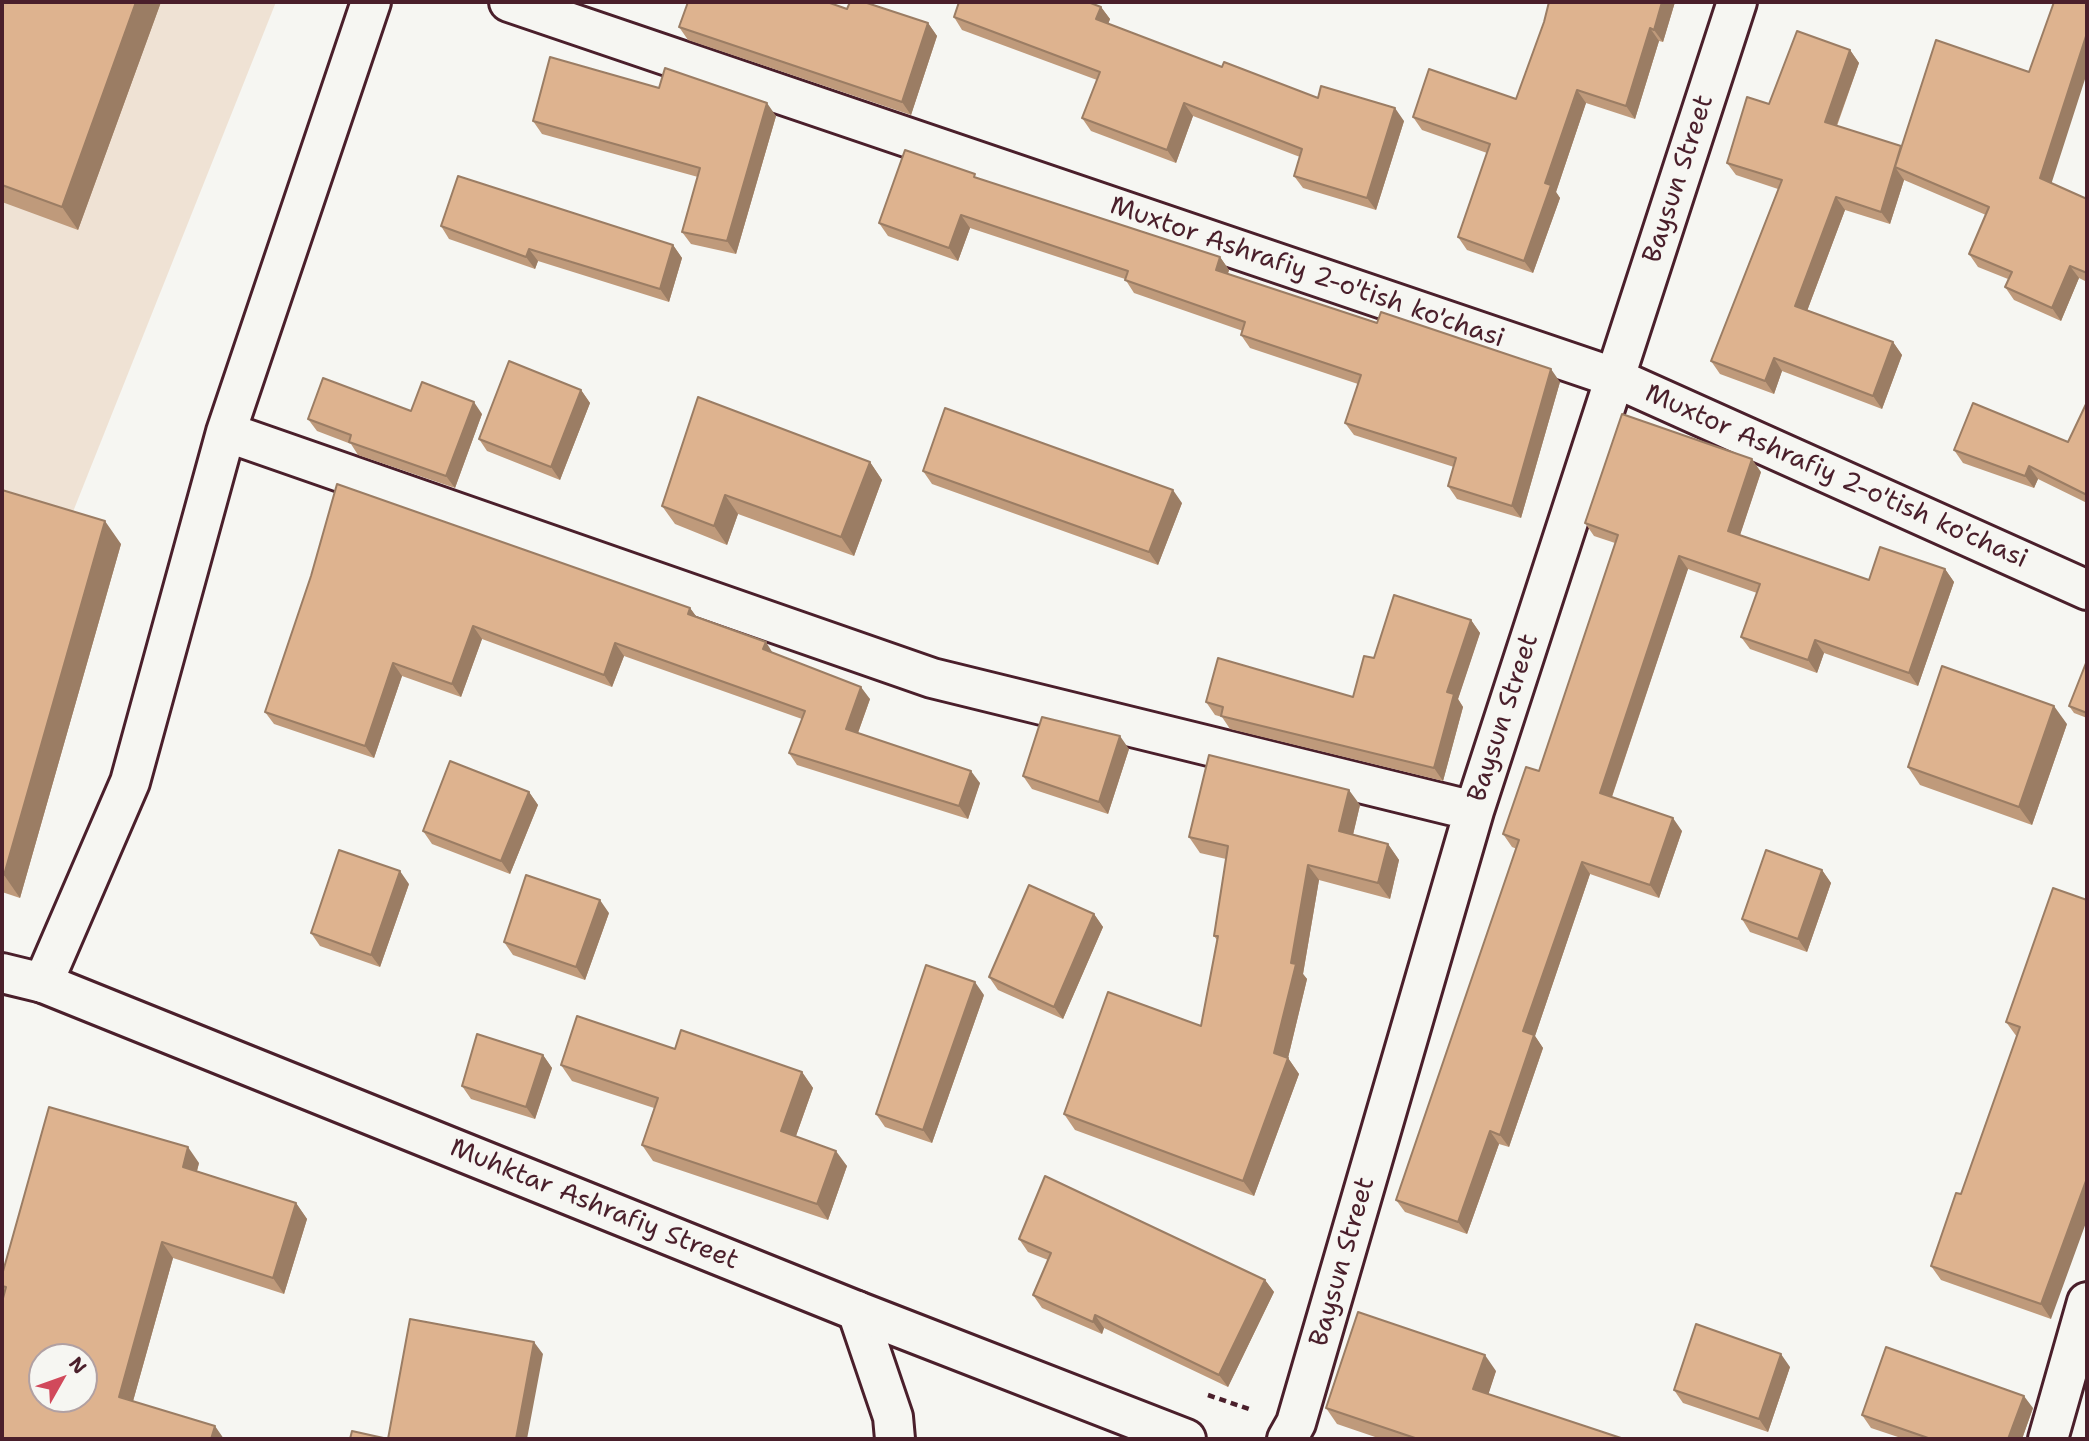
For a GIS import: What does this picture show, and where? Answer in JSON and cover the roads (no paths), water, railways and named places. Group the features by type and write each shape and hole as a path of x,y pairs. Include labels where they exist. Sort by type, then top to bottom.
{"street":[{"path":"43,983 130,782 226,432 371,2"},
{"name":"Muxtor Ashrafiy 2-o'tish ko'chasi","path":"509,2 1613,377 2087,590"},
{"name":"Bаysun Street","path":"1287,1439 1296,1423 1474,811 1737,2"},
{"path":"226,432 932,678 1474,811"},
{"name":"Muhktar Ashrafiy Street","path":"2,973 43,983 857,1311 1186,1439"},
{"path":"2048,1439 2087,1302"},
{"path":"857,1311 893,1418 895,1439"}]}
